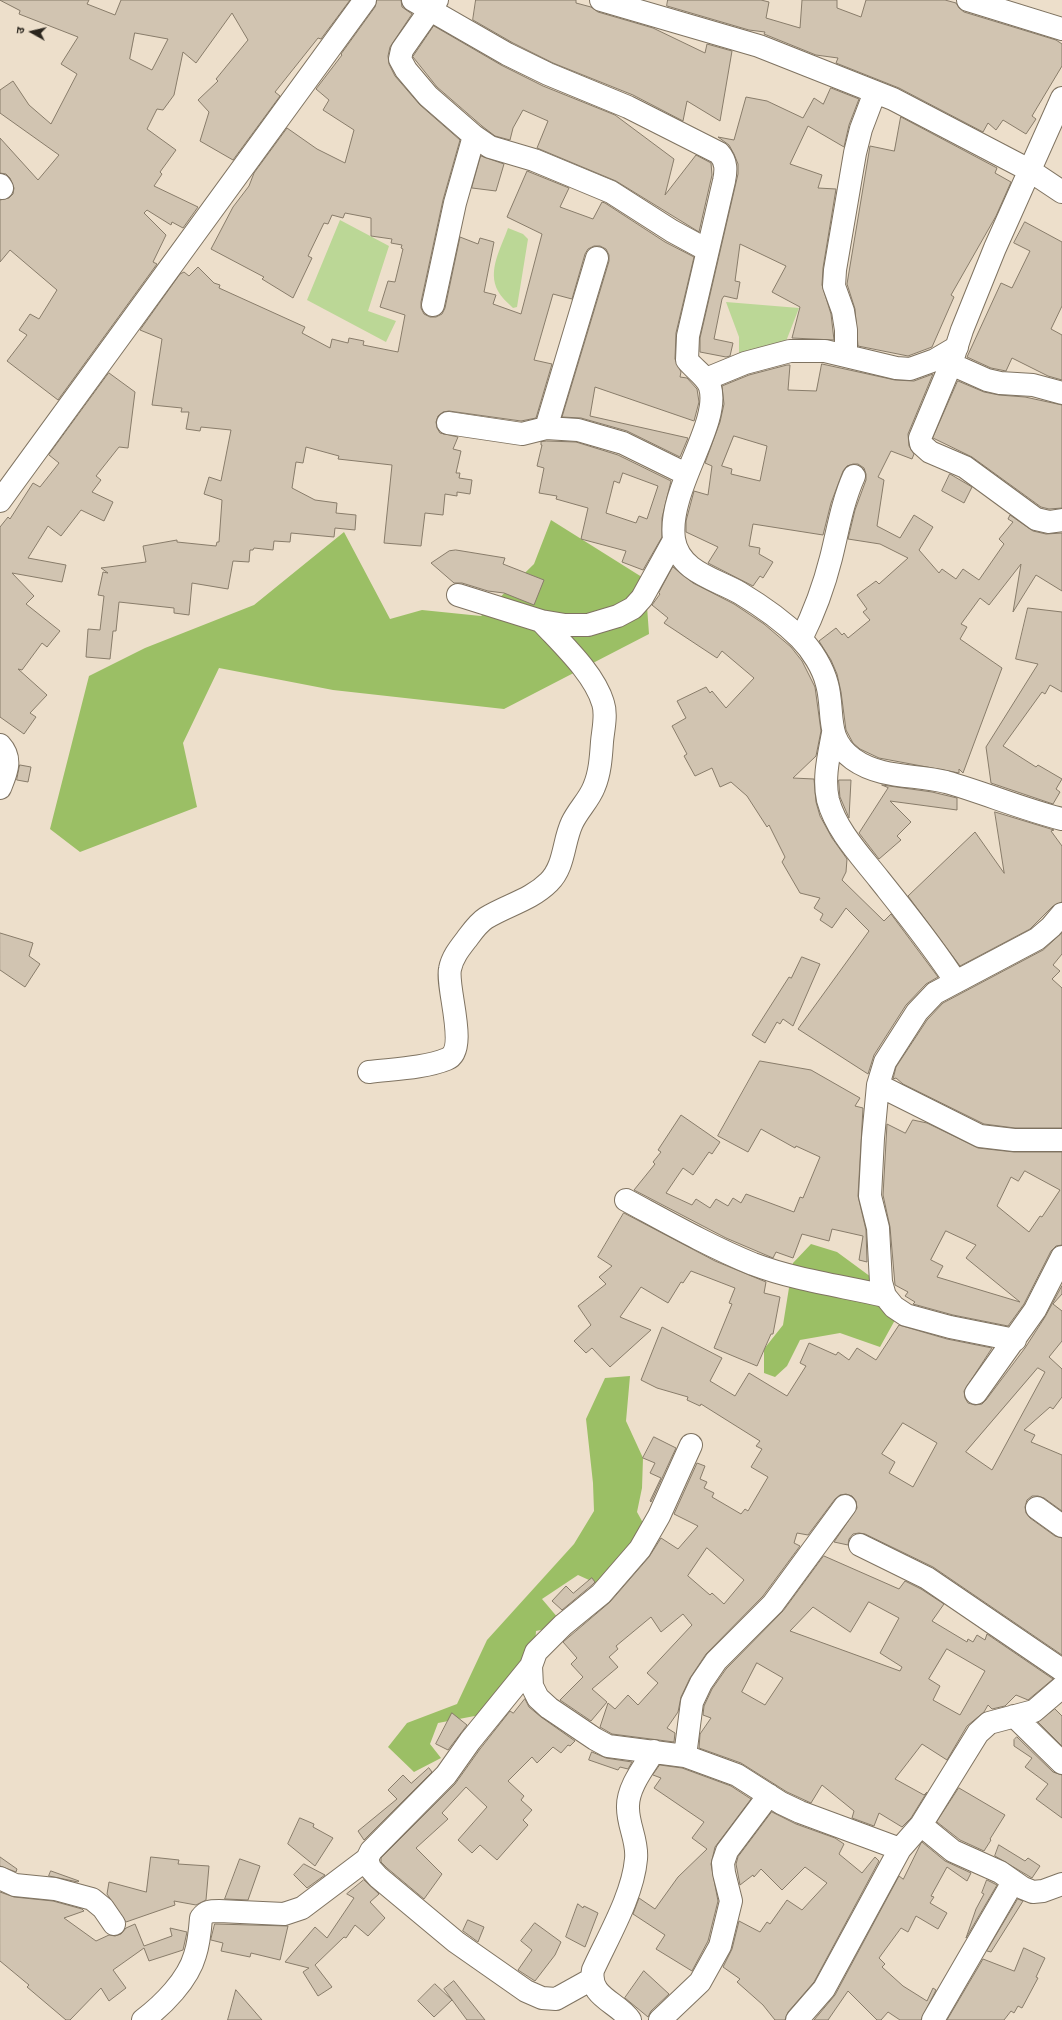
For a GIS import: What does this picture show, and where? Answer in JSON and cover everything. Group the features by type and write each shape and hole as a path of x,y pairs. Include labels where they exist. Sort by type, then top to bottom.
{"street":[{"path":"0,501 365,0"},
{"path":"968,0 1062,30"},
{"path":"608,1 759,46 893,99 1029,170 1062,192"},
{"path":"707,250 667,228 611,192 534,160 490,147 474,136 428,96 406,70 400,59 402,50 427,3 506,54 548,74 628,107 719,153 725,163 726,172 707,250 686,349 687,360 706,380 710,388 712,404 686,474 676,509 673,525 674,540 679,554 691,567 704,577 740,593 800,639 813,656 827,683 833,733 826,774 828,799 832,811 840,827 858,852 935,950 956,982"},
{"path":"846,356 846,330 843,311 834,286 835,270 853,160 861,129 875,92"},
{"path":"1062,98 1029,170 982,281 954,356 923,427 920,438 922,444 930,452 965,467 1036,519 1049,522 1062,520"},
{"path":"433,305 455,202 474,136"},
{"path":"546,428 598,258"},
{"path":"706,380 745,363 790,351 825,351 910,369 935,360 954,356 987,380 1000,383 1033,385 1062,393"},
{"path":"448,423 522,434 546,428 578,430 623,443 686,474"},
{"path":"800,639 815,610 823,584 842,506 854,476"},
{"path":"458,595 541,621 565,625 588,625 618,616 633,608 642,598 674,540"},
{"path":"369,1072 434,1063 449,1059 454,1053 457,1029 449,983 453,958 473,931 486,918 527,899 550,882 563,856 572,822 594,787 601,758 605,713 603,703 594,684 578,661 541,621"},
{"path":"833,733 842,750 854,760 871,769 901,776 944,782 981,793 1011,805 1062,819"},
{"path":"0,745 6,752 8,766 0,788"},
{"path":"1015,1340 950,1328 906,1315 894,1307 885,1296 881,1282 878,1228 870,1196 878,1085 885,1062 917,1012 935,994 1037,939 1051,927 1062,914"},
{"path":"878,1085 980,1136 1014,1140 1062,1140"},
{"path":"626,1200 711,1245 754,1264 792,1275 885,1296"},
{"path":"976,1393 1035,1310 1062,1256"},
{"path":"143,2020 172,1992 185,1975 195,1956 201,1918 204,1914 210,1911 219,1911 284,1914 302,1908 367,1859 371,1851 446,1775 470,1741 531,1666 536,1652 562,1625 600,1594 640,1549 659,1516 691,1445"},
{"path":"685,1756 692,1702 701,1683 716,1661 773,1604 845,1506"},
{"path":"1037,1508 1062,1526"},
{"path":"860,1545 927,1578 1062,1670"},
{"path":"531,1666 532,1686 538,1698 549,1708 608,1746 685,1756 737,1775 800,1812 900,1849"},
{"path":"797,2020 824,1989 900,1849 921,1826 978,1733 989,1723 1034,1711 1062,1687"},
{"path":"1014,1716 1062,1763"},
{"path":"630,2020 598,1992 592,1979 594,1970 631,1884 636,1859 635,1840 628,1808 629,1797 654,1751"},
{"path":"660,2020 700,1982 717,1951 728,1919 731,1901 724,1873 724,1863 727,1850 769,1795"},
{"path":"921,1826 953,1851 965,1858 989,1866 1023,1888 1033,1892 1043,1891 1062,1884"},
{"path":"367,1859 370,1868 378,1878 456,1942 526,1991 542,1998 556,1999 567,1995 592,1979"},
{"path":"0,1878 15,1885 55,1889 92,1900 103,1908 114,1924"},
{"path":"933,2020 1013,1882"}],"green space":[{"path":"340,220 389,246 368,311 396,321 386,342 307,300"},
{"path":"508,228 523,234 528,239 517,307 513,308 499,293 494,276 496,260"},
{"path":"726,302 799,308 783,349 739,356 739,337"},
{"path":"551,520 645,579 649,634 504,709 333,690 219,668 183,743 197,807 80,852 50,829 89,676 145,648 254,605 344,532 390,619 422,610 481,616 534,564"},
{"path":"811,1244 837,1252 905,1302 880,1347 840,1333 800,1340 787,1366 775,1377 764,1373 764,1349 783,1325 793,1263"},
{"path":"630,1376 626,1421 643,1458 642,1488 637,1512 648,1532 611,1590 578,1575 542,1599 564,1625 536,1631 533,1677 506,1710 438,1723 430,1744 441,1758 414,1772 388,1747 407,1723 457,1704 487,1640 574,1544 594,1511 593,1483 586,1419 605,1378"}],"building":[{"path":"0,0 89,0 87,4 115,15 121,0 350,0 321,39 318,38 275,92 280,96 233,160 200,141 209,112 198,100 218,81 216,79 248,40 232,13 196,63 183,52 174,95 163,110 157,109 147,129 176,150 160,172 162,174 154,186 198,207 183,228 172,222 171,225 147,210 144,213 166,235 153,262 157,264 58,400 7,361 27,335 19,330 30,314 39,319 57,290 10,250 0,262 0,200 9,198 13,194 14,188 10,178 6,174 0,173 0,138 38,180 59,155 0,113 0,90 13,81 29,105 51,124 77,74 61,64 78,37 19,14 20,11","holes":["135,33 168,39 152,70 130,59"]},
{"path":"377,0 401,0 402,7 412,14 390,47 388,56 389,64 395,76 420,105 460,140 443,200 421,302 421,308 424,314 430,317 436,317 442,314 445,308 460,237 478,244 480,238 494,242 484,292 496,295 493,304 521,314 542,234 507,217 527,171 569,188 560,207 593,219 602,202 605,203 665,242 694,257 676,333 675,359 681,372 680,377 687,378 697,389 699,402 694,421 595,387 590,416 688,438 680,457 627,431 581,418 562,417 609,261 609,255 606,249 600,246 594,246 588,249 585,254 572,299 553,294 534,360 552,364 536,418 521,421 449,411 443,412 438,416 436,422 440,433 458,437 453,449 461,451 456,473 460,473 459,478 472,480 470,494 457,492 457,496 445,494 443,515 425,513 421,546 384,543 392,465 338,459 339,456 306,447 303,463 296,462 292,488 315,500 337,503 336,513 356,515 355,530 335,528 334,537 291,533 290,542 274,541 273,550 254,548 253,550 250,550 249,562 233,561 228,589 192,583 189,615 174,613 174,608 119,602 116,631 113,631 110,659 86,657 88,629 100,630 104,596 98,595 103,572 108,573 101,568 146,562 143,546 177,540 177,542 216,546 217,542 219,542 222,500 204,494 209,477 221,481 231,430 201,427 200,431 186,429 189,412 181,412 182,408 152,405 162,339 140,330 180,274 184,272 189,276 198,267 214,283 220,285 219,288 305,327 302,333 330,348 332,339 348,343 349,338 364,341 363,345 398,352 405,315 380,307 388,281 395,282 403,249 401,248 402,245 391,243 392,239 371,236 371,218 345,213 343,218 332,215 328,224 324,223 308,256 312,258 293,298 262,279 264,277 211,249 233,207 249,186 254,173 287,128 317,149 345,163 354,130 323,110 329,100 316,89 342,55 341,54 375,7"},
{"path":"476,0 576,0 576,3 591,7 598,12 653,28 705,53 707,44 732,51 720,121 687,101 683,121 633,95 553,63 513,43 473,20"},
{"path":"668,0 761,0 769,2 766,18 800,28 802,0 837,0 837,8 861,17 866,0 945,0 956,3 964,12 1056,40 1062,44 1062,66 1032,116 1036,119 1026,134 1003,120 996,130 988,123 983,132 899,88 836,63 838,58 816,55 764,34 765,32 749,30 667,6"},
{"path":"434,26 501,65 543,86 615,115 674,159 665,195 696,155 711,163 712,175 699,232 616,181 537,148 548,121 523,110 513,128 510,140 495,136 482,126 437,87 413,57"},
{"path":"831,88 859,99 849,125 844,147 808,126 790,164 822,175 818,188 836,189 823,268 822,285 831,314 834,340 792,338 800,307 772,292 786,266 740,244 735,281 740,282 737,299 724,296 722,299 714,339 733,343 730,356 726,357 700,352 700,338 738,174 738,164 734,154 729,145 718,137 734,140 746,97 767,101 803,118 814,98 823,104"},
{"path":"901,117 997,168 995,173 1011,182 996,216 951,295 954,297 932,347 908,356 858,346 855,309 847,284 870,146 894,151"},
{"path":"481,156 504,164 496,191 472,188"},
{"path":"1025,222 1062,242 1062,306 1051,329 1062,335 1062,380 1048,376 1012,358 1006,371 991,368 967,357 1001,283 1012,288 1030,251 1014,243"},
{"path":"822,364 895,380 914,381 933,374 908,434 909,446 914,454 912,459 891,451 878,477 884,480 877,526 900,538 914,515 933,527 919,550 939,573 942,569 956,579 963,569 979,580 1004,544 999,539 1013,522 1008,519 1010,515 1033,531 1046,534 1062,533 1062,591 1036,575 1013,612 1021,564 989,605 980,598 961,624 967,627 960,639 1002,668 963,773 959,769 959,773 879,758 860,749 853,743 846,730 837,674 831,660 819,641 836,628 842,635 844,633 848,638 870,620 863,612 867,609 857,595 876,581 879,584 908,558 880,544 848,539 855,510 866,480 864,468 858,464 853,464 847,466 843,471 831,503 823,535 753,524 749,546 760,548 759,554 773,562 763,578 760,576 753,586 708,563 718,547 686,532 686,521 694,491 708,495 712,466 705,463 720,422 724,404 722,386 749,375 790,365 788,390 816,391","holes":["734,436 767,446 760,481 731,474 732,469 722,466"]},
{"path":"109,373 135,392 128,448 119,447 96,476 101,480 92,492 113,502 104,521 81,510 61,536 48,526 28,558 66,565 62,582 12,573 34,596 26,604 60,631 47,647 42,643 22,670 18,669 47,695 30,713 36,717 24,734 0,717 0,527 8,517 10,519 33,483 40,487 59,463 49,455"},
{"path":"958,381 984,392 1025,397 1062,405 1062,508 1049,509 1041,507 972,457 933,438"},
{"path":"541,442 576,442 618,455 671,481 662,518 662,537 643,570 622,562 626,551 581,539 588,508 556,499 557,496 539,493 544,468 537,466 542,445","holes":["623,473 658,486 647,519 639,516 636,523 606,513 614,481 619,483"]},
{"path":"950,474 972,487 964,503 942,491"},
{"path":"456,550 505,558 503,564 544,580 534,605 504,593 488,591 462,583 454,583 431,563 449,551"},
{"path":"673,567 693,583 734,604 764,624 791,647 802,661 815,687 821,731 816,756 793,778 814,779 816,802 820,816 832,838 847,859 846,872 842,880 884,921 891,914 938,977 926,984 906,1005 874,1055 868,1074 798,1029 869,931 846,908 832,928 820,920 823,914 814,908 820,898 800,893 782,862 785,857 769,825 767,827 747,796 731,782 720,787 712,768 695,776 684,756 687,754 672,726 686,718 677,701 706,687 710,693 712,691 726,708 754,678 722,651 717,658 664,623 668,618 652,605 660,594 659,593"},
{"path":"1028,608 1062,612 1062,692 1050,685 1045,694 1042,692 1003,746 1036,767 1038,765 1062,779 1056,789 1060,792 1053,804 991,783 986,747 1038,664 1016,659"},
{"path":"20,765 31,767 28,782 17,780"},
{"path":"839,780 851,780 849,818 840,797"},
{"path":"882,785 932,792 957,798 957,810 890,801 911,822 897,836 901,840 879,859 859,833 888,788"},
{"path":"995,812 1054,830 1051,831 1062,846 1062,902 1053,906 1030,929 960,966 908,896 975,832 1004,873"},
{"path":"0,933 33,943 29,956 40,964 25,987 0,970"},
{"path":"1062,933 1062,954 1053,965 1060,971 1052,979 1062,988 1062,1128 1015,1128 984,1124 903,1084 896,1078 893,1079 896,1067 927,1020 943,1003 1043,950"},
{"path":"802,957 820,964 793,1026 783,1019 780,1024 777,1022 765,1043 752,1035 789,977 791,978"},
{"path":"760,1061 811,1070 860,1098 855,1106 863,1108 858,1196 866,1230 867,1262 859,1260 863,1236 832,1229 829,1241 802,1234 793,1258 776,1252 773,1258 726,1238 634,1190 655,1164 653,1162 661,1152 658,1150 681,1115 720,1142 712,1154 709,1152 693,1175 683,1168 666,1193 692,1205 696,1199 710,1208 716,1199 728,1206 733,1198 741,1203 746,1194 794,1212 800,1197 803,1198 820,1157 796,1146 795,1148 761,1129 748,1152 718,1136"},
{"path":"913,1120 927,1123 978,1148 1014,1152 1062,1152 1062,1245 1056,1246 1051,1251 1024,1304 1008,1326 953,1315 913,1304 915,1302 905,1296 908,1292 895,1285 890,1227 883,1195 887,1124 905,1133","holes":["1025,1171 1060,1190 1042,1217 1040,1216 1029,1232 997,1206 1011,1177 1018,1181","946,1231 976,1245 966,1258 1020,1302 937,1277 943,1266 931,1260"]},
{"path":"624,1213 715,1261 766,1282 764,1293 780,1297 773,1334 771,1334 757,1366 714,1348 732,1304 729,1303 735,1288 691,1271 683,1283 681,1282 668,1303 641,1287 620,1317 651,1330 610,1367 592,1348 586,1353 574,1341 591,1325 578,1306 606,1284 599,1277 612,1266 598,1257"},
{"path":"1062,1286 1062,1294 1053,1304 1062,1311 1062,1341 1049,1357 1062,1369 1062,1397 1053,1409 1050,1407 1024,1430 1035,1435 1031,1442 1062,1455 1062,1511 1044,1498 1038,1496 1032,1496 1027,1500 1025,1507 1026,1513 1030,1518 1055,1536 1062,1538 1062,1655 933,1567 865,1534 853,1534 849,1539 848,1545 834,1542 857,1508 856,1501 852,1496 846,1494 840,1495 835,1499 808,1535 797,1533 794,1543 800,1546 763,1596 706,1654 690,1678 681,1697 678,1712 667,1728 675,1733 674,1742 612,1734 600,1727 608,1703 615,1709 628,1695 638,1705 658,1683 647,1673 692,1625 683,1614 661,1632 651,1617 616,1646 618,1649 609,1657 618,1667 592,1689 607,1702 591,1721 560,1700 583,1677 571,1664 577,1658 563,1642 610,1602 649,1557 661,1538 678,1549 698,1526 674,1514 697,1463 705,1466 700,1479 707,1482 704,1488 714,1493 712,1497 741,1514 745,1509 748,1511 768,1477 751,1467 762,1449 756,1446 760,1441 701,1404 700,1406 687,1400 688,1397 657,1388 641,1380 662,1327 722,1358 710,1381 735,1396 749,1373 787,1396 806,1366 800,1363 809,1343 836,1355 838,1352 849,1360 857,1348 876,1360 899,1325 947,1339 992,1348 964,1391 965,1398 968,1403 975,1405 982,1404 986,1400 1025,1348 1045,1317","holes":["1038,1368 1045,1372 992,1470 966,1452","903,1423 937,1443 913,1487 889,1473 895,1462 882,1454","707,1548 744,1580 724,1604 712,1593 710,1595 688,1576"]},
{"path":"654,1437 676,1448 651,1502 650,1501 661,1478 650,1473 655,1463 643,1458"},
{"path":"824,1556 899,1589 905,1581 921,1589 944,1604 932,1621 967,1642 968,1639 973,1642 977,1635 985,1640 987,1634 1053,1679 1028,1700 1016,1695 1005,1706 992,1709 988,1705 984,1712 967,1726 947,1760 922,1744 895,1779 924,1795 927,1792 911,1818 902,1827 879,1813 874,1826 852,1818 854,1811 822,1785 811,1803 787,1792 741,1763 699,1748 700,1734 711,1718 703,1715 704,1706 712,1689 726,1669 783,1611","holes":["869,1602 899,1618 880,1653 902,1667 900,1671 790,1631 813,1607 850,1632","947,1649 985,1671 960,1715 933,1700 940,1686 929,1679","757,1663 783,1678 765,1705 742,1692"]},
{"path":"592,1578 595,1582 562,1610 552,1601 566,1586 573,1593"},
{"path":"525,1699 529,1707 575,1741 570,1746 568,1745 561,1753 553,1747 537,1763 532,1757 508,1781 524,1796 521,1800 532,1810 523,1820 528,1825 497,1860 480,1845 472,1853 458,1840 487,1807 466,1787 442,1813 448,1819 416,1848 442,1874 424,1899 387,1868 381,1862 381,1858 455,1784 510,1711 513,1713"},
{"path":"1055,1709 1062,1716 1062,1746 1038,1722"},
{"path":"452,1713 467,1725 448,1750 436,1744"},
{"path":"1017,1737 1053,1772 1062,1775 1062,1818 1036,1799 1048,1784 1025,1767 1032,1758 1014,1746 1014,1740"},
{"path":"592,1752 606,1758 632,1762 628,1769 620,1767 618,1770 589,1760"},
{"path":"660,1765 682,1768 731,1786 751,1799 715,1847 711,1864 718,1901 708,1941 692,1971 656,1949 665,1935 633,1914 639,1898 655,1909 678,1877 707,1849 692,1838 704,1822 654,1788 661,1778 653,1775"},
{"path":"429,1768 432,1772 364,1840 358,1831 397,1799 388,1790 403,1775 411,1783"},
{"path":"959,1788 1005,1815 984,1851 960,1840 937,1822"},
{"path":"772,1812 796,1824 835,1838 844,1844 839,1854 862,1873 875,1857 879,1861 814,1982 788,2012 785,2020 775,2020 763,2005 737,1982 740,1979 723,1967 732,1949 739,1921 760,1932 767,1922 770,1924 787,1900 802,1910 827,1883 805,1867 782,1890 761,1869 754,1877 753,1875 740,1885 736,1864 738,1857"},
{"path":"300,1818 314,1824 313,1827 333,1838 315,1866 288,1844"},
{"path":"922,1842 945,1861 971,1873 967,1881 947,1867 931,1896 934,1897 930,1903 947,1913 938,1929 916,1916 908,1932 901,1928 879,1958 885,1964 882,1967 903,1986 927,2001 933,1988 936,1990 921,2020 900,2020 888,2012 881,2020 877,2020 848,1991 828,2020 814,2020 835,1995 899,1876 903,1879"},
{"path":"999,1845 1025,1861 1028,1858 1040,1866 1032,1878 995,1856"},
{"path":"0,1857 17,1869 16,1872 0,1866"},
{"path":"151,1857 179,1860 178,1864 209,1866 206,1900 196,1905 174,1901 175,1905 126,1922 107,1894 109,1882 146,1892"},
{"path":"240,1859 260,1866 248,1900 225,1899"},
{"path":"304,1864 325,1875 307,1888 294,1875"},
{"path":"51,1871 79,1881 49,1876"},
{"path":"364,1880 379,1894 370,1902 385,1918 368,1936 355,1925 346,1938 344,1937 315,1965 332,1987 318,1996 303,1972 309,1968 285,1962 315,1927 327,1938 354,1898 347,1894"},
{"path":"987,1880 997,1885 966,1938 976,1909 984,1894 982,1893"},
{"path":"0,1892 14,1897 53,1901 82,1909 84,1911 64,1918 96,1941 109,1935 115,1936 121,1934 126,1928 135,1924 144,1946 172,1936 170,1928 187,1932 183,1950 149,1961 144,1948 113,1970 126,1988 109,2001 101,1988 70,2020 66,2020 27,1987 29,1985 0,1961"},
{"path":"1018,1899 1023,1901 991,1952 987,1951"},
{"path":"578,1904 583,1908 584,1906 598,1913 585,1947 566,1937"},
{"path":"468,1920 484,1927 478,1942 463,1931"},
{"path":"535,1923 561,1942 555,1955 535,1981 518,1970 532,1950 521,1941"},
{"path":"215,1924 288,1926 280,1960 251,1953 250,1957 221,1951 223,1943 211,1940"},
{"path":"1024,1948 1045,1958 1036,1977 1038,1978 1022,2008 1018,2006 1014,2013 1011,2011 1004,2020 947,2020 983,1959 1014,1971"},
{"path":"644,1971 669,1994 651,2011 648,2017 625,1998"},
{"path":"454,1981 485,2020 467,2020 444,1989"},
{"path":"435,1984 452,2000 434,2017 418,2001"},
{"path":"236,1990 262,2020 228,2020"}]}
